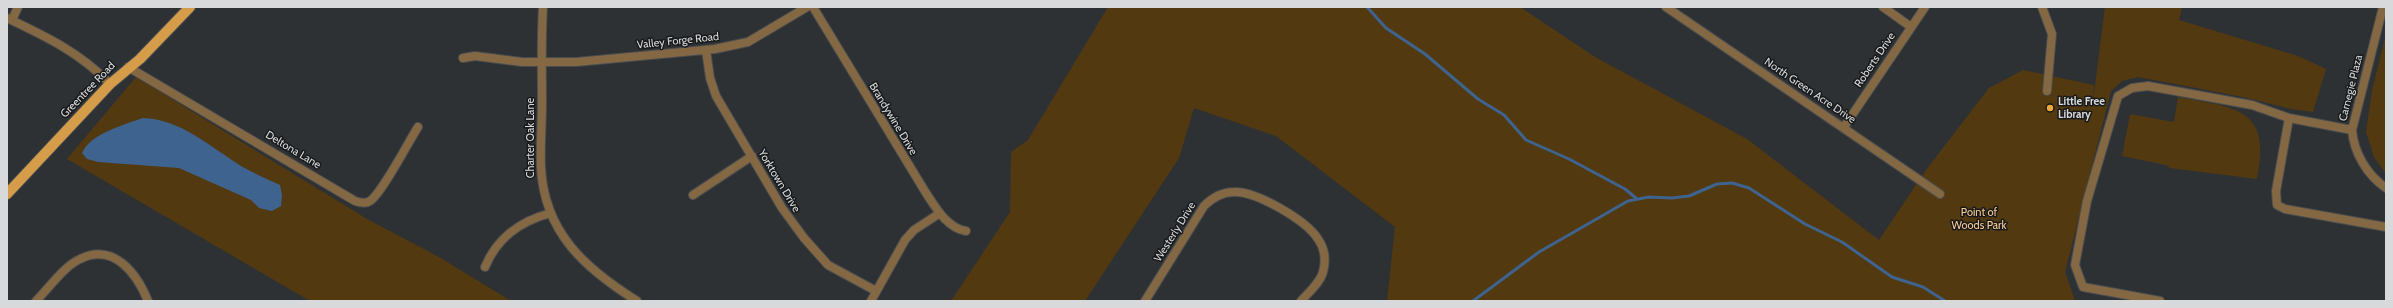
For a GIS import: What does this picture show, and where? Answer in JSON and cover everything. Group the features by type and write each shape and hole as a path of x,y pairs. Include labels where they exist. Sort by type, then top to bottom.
{"main road":[{"name":"Greentree Road","path":"7,194 110,84 128,67 140,59 190,7"}],"street":[{"path":"18,7 9,19 65,47 100,73 110,84"},
{"name":"Charter Oak Lane","path":"542,7 541,167 544,192 551,214 566,241 581,260 601,278 637,301"},
{"name":"Valley Forge Road","path":"463,58 476,56 542,63 606,60 706,50 748,42 807,7"},
{"name":"Brandywine Drive","path":"813,7 912,172 940,212 954,226 966,231"},
{"name":"North Green Acre Drive","path":"1666,7 1844,127 1940,194"},
{"path":"1883,7 1911,27"},
{"name":"Roberts Drive","path":"1844,127 1925,7"},
{"path":"2042,7 2052,34 2047,91"},
{"name":"Carnegie Plaza","path":"2383,7 2352,130 2353,144 2360,159 2369,173 2386,188"},
{"name":"Yorktown Drive","path":"706,50 710,78 716,96 789,219 828,265 876,290"},
{"name":"Deltona Lane","path":"128,67 363,203 370,202 379,191 418,126"},
{"path":"2160,301 2083,287 2075,265 2087,201 2118,96 2132,88 2148,86 2252,105 2289,118 2352,130"},
{"path":"2289,118 2276,191 2277,205 2286,209 2386,227"},
{"path":"693,195 752,156"},
{"name":"Westerly Drive","path":"1145,301 1204,206 1217,196 1235,192 1256,197 1292,216 1307,227 1318,239 1324,254 1323,272 1318,282 1301,301"},
{"path":"871,301 905,240 914,230 940,212"},
{"path":"485,267 490,255 516,226 534,218 551,214"},
{"path":"36,301 72,264 80,259 98,254 116,258 124,263 137,279 148,301"}],"green space":[{"name":"Point of Woods Park","path":"1108,7 1520,7 1595,57 1747,139 1879,240 1926,170 1989,88 2023,70 2094,85 2092,109 2105,7 2182,7 2179,20 2298,56 2326,69 2313,112 2291,109 2243,97 2138,77 2122,81 2111,91 2065,272 2075,301 1387,301 1395,227 1276,136 1194,108 1179,158 1085,301 951,301 1010,212 1011,152 1028,140"},
{"path":"2386,34 2386,174 2374,157 2366,132 2372,91"},
{"path":"136,77 367,219 439,257 511,301 310,301 67,159"},
{"path":"2178,97 2216,104 2232,109 2244,115 2254,124 2259,137 2260,155 2257,179 2170,168 2166,165 2122,156 2130,114 2174,122"}],"water":[{"path":"143,118 170,123 195,135 241,166 280,185 282,195 281,206 272,211 259,208 251,200 179,168 98,162 87,159 82,153 86,146 100,135"}],"waterway":[{"path":"1367,7 1386,28 1425,54 1478,99 1504,115 1526,140 1569,159 1625,189 1636,198"},
{"path":"1473,301 1539,252 1628,201 1649,197 1672,198 1689,196 1717,184 1732,183 1749,188 1805,224 1842,242 1892,277 1923,287 1945,301"}],"place":[{"name":"Little Free Library","path":"2050,108"}]}
